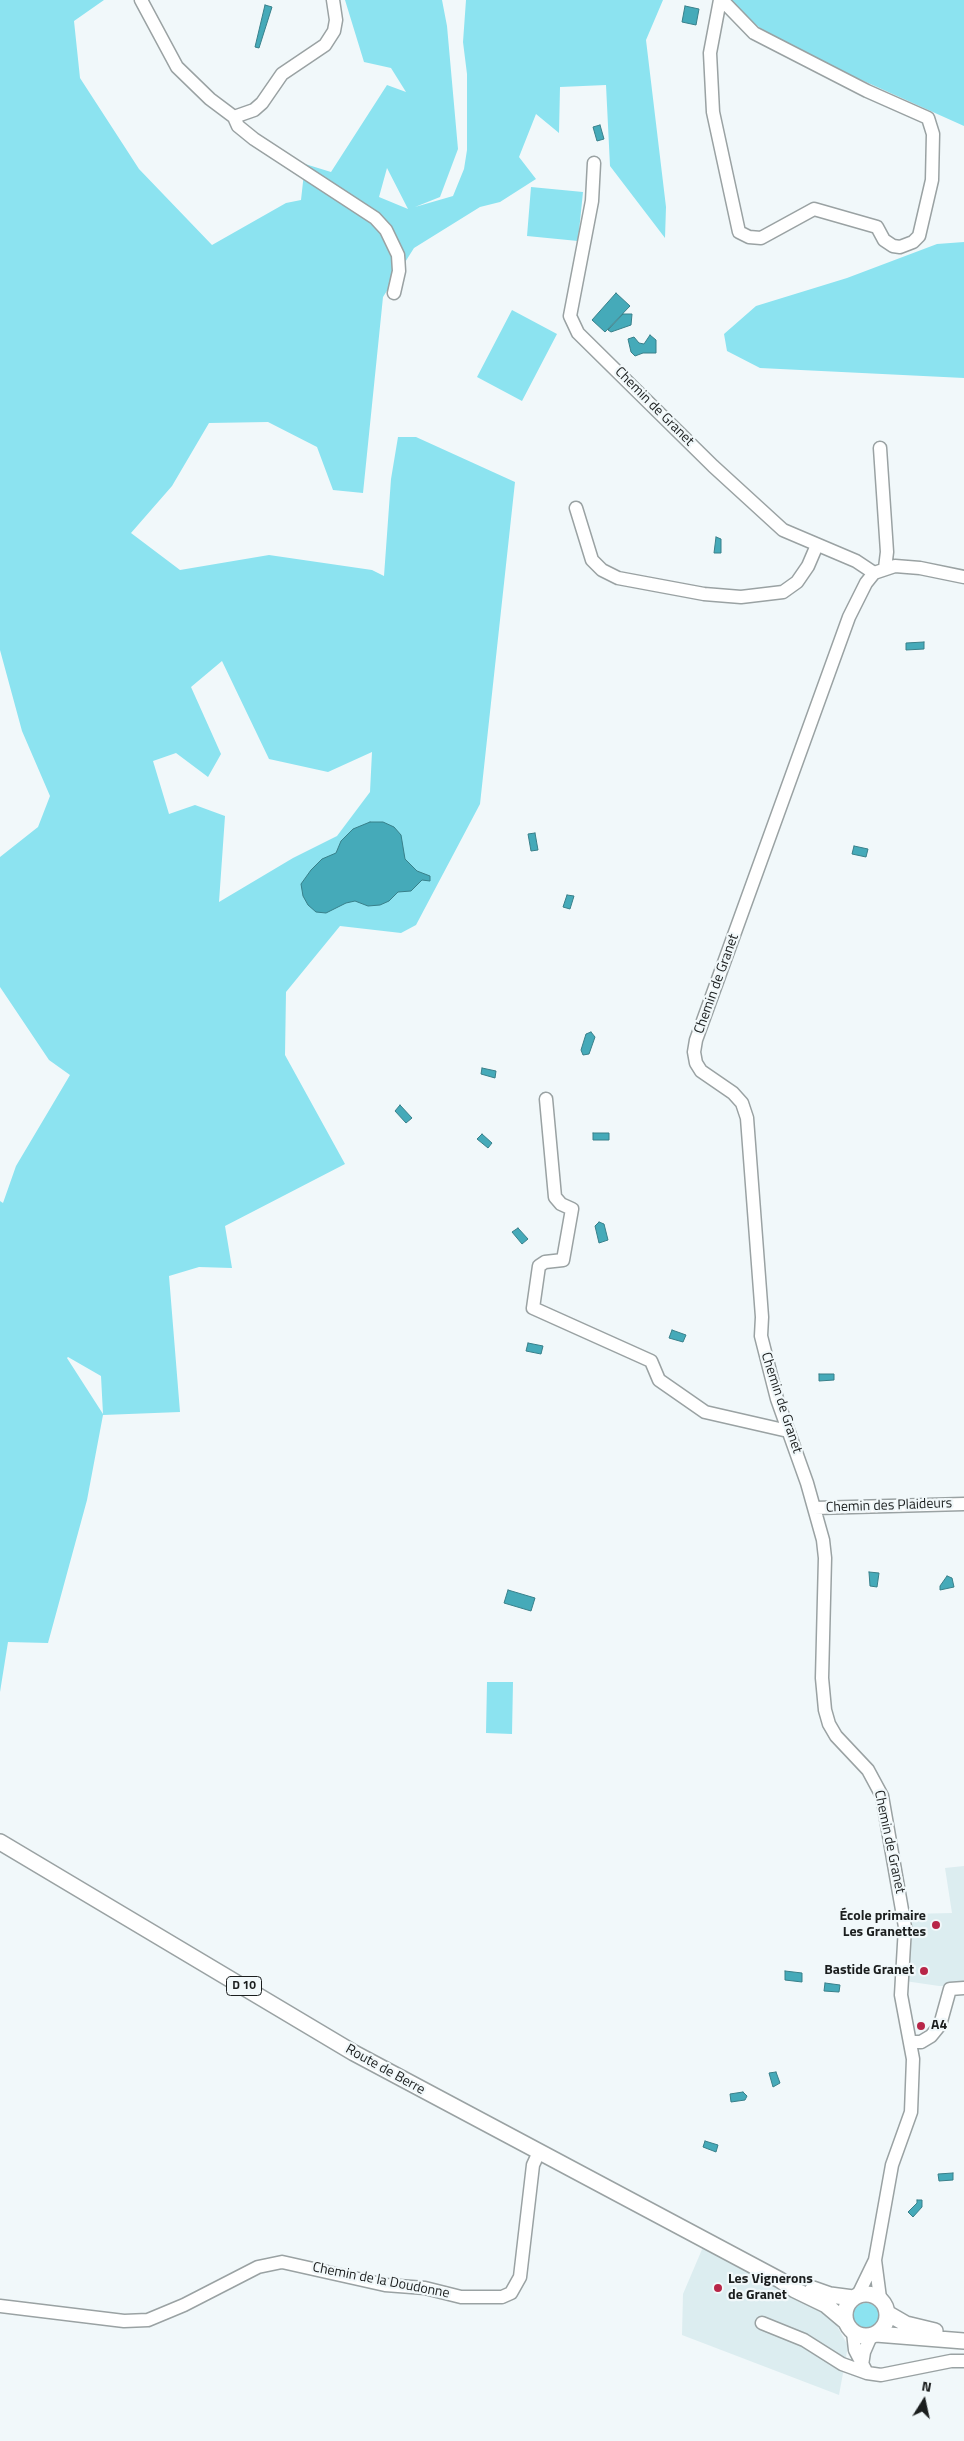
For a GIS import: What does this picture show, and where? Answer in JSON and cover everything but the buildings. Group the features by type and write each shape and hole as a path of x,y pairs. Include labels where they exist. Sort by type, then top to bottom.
{"main road":[{"name":"Route de Berre","path":"0,1842 354,2053 826,2305 849,2326"},
{"name":"Route de Berre","path":"780,2280 830,2295 856,2296"},
{"path":"964,2332 919,2328 906,2324 888,2313 880,2298 870,2294 856,2296 846,2308 849,2326 859,2335 964,2341"},
{"path":"874,2335 886,2323 888,2313"}],"street":[{"path":"141,0 178,68 210,100 234,117 238,126 254,139 375,218 386,230 398,255 399,271 394,293"},
{"path":"234,117 254,110 262,103 282,74 325,45 334,31 336,20 333,0"},
{"path":"721,0 737,15 754,33 867,92 928,118 933,134 932,180 919,236 913,242 900,247 892,246 884,240 877,227 814,209 761,238 749,237 739,232 713,112 710,53 721,0"},
{"path":"716,20 737,15"},
{"name":"Chemin de Granet","path":"594,163 592,201 570,316 578,333 713,466 782,530 880,571 866,583 849,617 696,1040 694,1052 696,1063 701,1071 733,1093 742,1103 747,1118 762,1317 761,1336 776,1399 815,1508 823,1540 825,1558 822,1678 825,1710 829,1724 836,1736 868,1770 882,1796 904,1927 901,1995 913,2059 911,2112 892,2165 875,2260 880,2298"},
{"path":"880,448 887,552 880,571"},
{"path":"576,508 592,560 602,570 618,578 704,594 741,597 783,592 797,582 808,566 816,545"},
{"path":"880,571 895,566 920,568 964,577"},
{"path":"546,1099 555,1197 561,1204 572,1209 563,1260 545,1262 539,1266 533,1308 651,1362 659,1380 705,1412 788,1431"},
{"name":"Chemin des Plaideurs","path":"815,1508 964,1504"},
{"path":"910,2042 921,2042 931,2036 940,2025 950,1989 964,1988"},
{"name":"Chemin de la Doudonne","path":"0,2306 124,2321 148,2320 184,2305 258,2267 282,2262 385,2285 425,2288 461,2296 502,2297 511,2293 520,2277 533,2165 539,2152"},
{"name":"Chemin de Granet","path":"856,2296 875,2260"},
{"path":"762,2323 804,2340 842,2364 881,2375 950,2361 964,2362"},
{"path":"849,2326 855,2350 865,2369"},
{"path":"865,2369 866,2344 874,2335"}],"shaded area":[{"path":"0,0 104,0 74,21 80,78 139,169 212,245 286,203 301,200 305,164 331,172 387,85 406,92 391,68 364,62 345,0 442,0 447,26 458,149 440,197 415,207 453,196 464,169 467,150 467,74 463,42 466,0 663,0 646,40 666,207 665,238 610,166 606,85 560,87 559,133 536,114 519,157 536,179 500,202 480,207 414,248 383,297 363,493 333,490 317,447 268,422 209,423 172,486 131,533 180,570 269,555 372,570 384,576 391,479 398,437 416,437 515,482 480,804 416,925 401,933 340,926 286,992 285,1055 345,1164 225,1226 232,1268 199,1267 169,1276 180,1412 103,1415 87,1500 48,1643 8,1642 0,1692 0,1201 3,1203 16,1166 70,1075 49,1060 0,987 0,857 38,827 50,796 22,731 0,650","holes":["387,168 408,209 379,197","222,661 269,759 328,772 372,752 370,792 337,836 293,858 219,902 225,816 195,805 169,814 153,761 176,753 208,777 221,754 191,687","67,1358 101,1376 103,1414"]},
{"path":"725,0 964,0 964,126 779,43"},
{"path":"265,5 272,7 259,48 255,47"},
{"path":"685,6 699,9 696,25 682,22"},
{"path":"600,125 604,139 597,141 593,127"},
{"path":"531,187 583,192 578,241 527,236"},
{"path":"964,242 964,378 760,368 727,351 724,334 756,306 847,278 937,244"},
{"path":"616,293 630,306 605,332 592,320"},
{"path":"512,310 557,334 522,401 477,377"},
{"path":"623,314 632,314 631,325 611,332 608,330"},
{"path":"650,335 656,340 656,353 643,353 635,356 631,352 628,339 634,337 639,343 644,344"},
{"path":"716,537 721,539 721,553 714,553"},
{"path":"924,642 924,649 906,650 906,643"},
{"path":"370,822 383,822 394,827 401,835 405,859 417,871 430,876 430,881 422,880 411,891 398,892 389,901 380,905 368,906 355,901 346,903 326,913 316,912 308,905 303,896 301,884 322,859 336,853 341,841 353,829"},
{"path":"535,833 538,850 531,851 528,834"},
{"path":"854,846 868,849 866,857 852,854"},
{"path":"567,895 574,896 570,909 563,907"},
{"path":"591,1032 595,1037 589,1054 583,1055 581,1050 586,1034"},
{"path":"482,1068 496,1071 495,1078 481,1074"},
{"path":"400,1105 412,1118 406,1123 395,1111"},
{"path":"593,1133 609,1133 609,1140 593,1140"},
{"path":"482,1134 492,1143 488,1148 477,1139"},
{"path":"599,1222 604,1224 608,1240 599,1243 595,1226"},
{"path":"518,1228 528,1239 522,1244 512,1232"},
{"path":"672,1330 686,1335 683,1342 669,1338"},
{"path":"528,1343 543,1346 541,1354 526,1351"},
{"path":"819,1374 834,1374 834,1380 819,1381"},
{"path":"869,1572 879,1573 877,1587 870,1586"},
{"path":"947,1576 952,1578 954,1587 940,1590 940,1586"},
{"path":"508,1590 535,1598 531,1611 504,1603"},
{"path":"487,1682 513,1682 512,1734 486,1733"},
{"name":"École primaire Les Granettes","path":"964,1866 964,1986 939,1986 905,1981 908,1914 952,1913 945,1868"},
{"path":"785,1971 802,1973 802,1982 785,1980"},
{"path":"825,1983 840,1985 839,1992 824,1991"},
{"path":"776,2072 780,2083 773,2087 769,2073"},
{"path":"743,2092 747,2096 745,2100 731,2102 730,2094"},
{"path":"705,2141 718,2145 716,2152 703,2147"},
{"path":"953,2173 953,2180 939,2181 938,2174"},
{"path":"917,2200 922,2200 922,2207 913,2217 908,2212 917,2203"},
{"path":"703,2247 831,2315 848,2346 839,2395 682,2335 683,2294"},
{"path":"866,2303 875,2307 879,2316 875,2325 866,2329 857,2325 853,2316 857,2307"}],"place":[{"name":"École primaire Les Granettes","path":"936,1925"},
{"name":"Bastide Granet","path":"924,1971"},
{"name":"A4","path":"921,2026"},
{"name":"Les Vignerons de Granet","path":"718,2288"}]}
